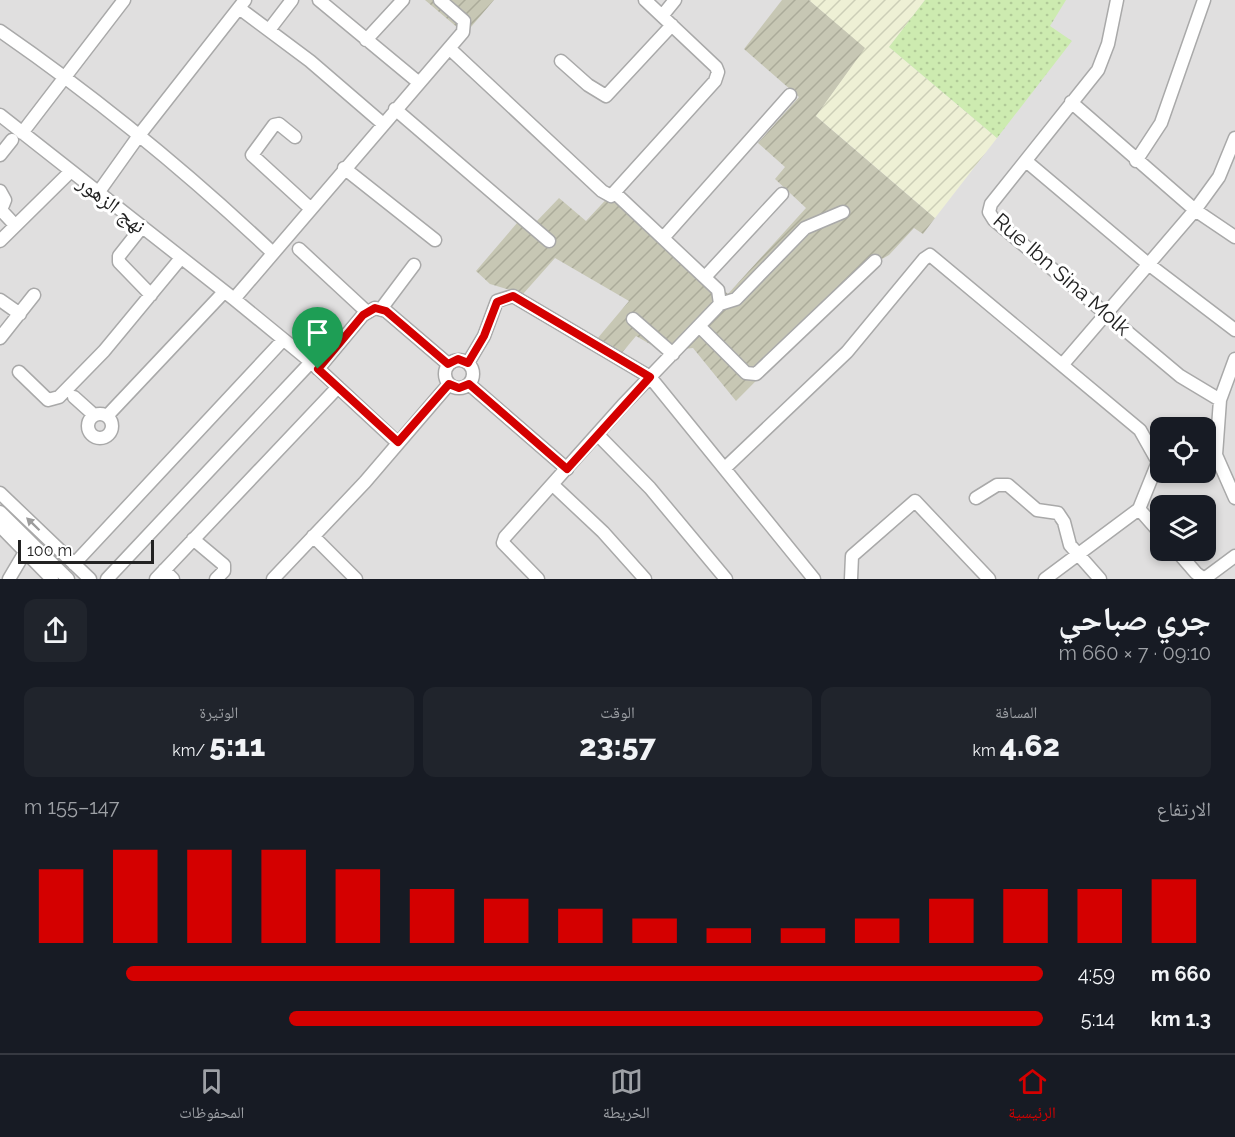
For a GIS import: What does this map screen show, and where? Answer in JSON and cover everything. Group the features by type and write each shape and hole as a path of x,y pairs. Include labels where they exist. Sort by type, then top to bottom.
{"street":[{"path":"0,155 124,0"},
{"path":"268,30 292,0"},
{"path":"366,40 403,0"},
{"path":"107,416 273,253 417,82 449,48 465,25 462,18 440,0"},
{"path":"449,48 606,194 611,196 717,76 716,67 645,0"},
{"path":"662,16 675,0"},
{"name":"Rue Ibn Sina Molk","path":"1117,0 1101,65 991,204 990,216 1180,376 1220,400"},
{"path":"1136,161 1161,123 1204,0"},
{"path":"328,3 366,40 417,82"},
{"path":"98,193 242,4 268,30 382,123"},
{"path":"561,61 588,85 606,96 672,25"},
{"path":"0,31 65,76 141,134 273,253"},
{"path":"663,238 790,95"},
{"path":"1071,102 1136,161 1195,210 1235,237"},
{"path":"394,109 549,241"},
{"name":"نهج الزهور","path":"0,115 17,136 70,172 229,295 314,366 398,442"},
{"path":"294,137 279,124 274,125 252,155 311,209"},
{"path":"1063,364 1147,262 1195,210 1219,177 1235,138"},
{"path":"1026,161 1147,262 1235,330"},
{"path":"344,168 435,240"},
{"path":"0,241 14,224 70,172"},
{"path":"0,191 5,200 1,210 14,224"},
{"path":"615,193 718,290 720,304"},
{"path":"705,277 782,194"},
{"path":"538,579 507,550 504,540 650,377 720,304 736,300 811,223 843,212"},
{"path":"142,227 119,256 119,262 151,295"},
{"path":"299,249 367,312"},
{"path":"725,468 847,352 928,255 1063,364 1140,430 1150,443"},
{"path":"19,372 48,400 59,397 151,295 181,258"},
{"path":"699,326 747,373 756,374 875,261"},
{"path":"107,579 367,312 381,309 414,265"},
{"path":"0,338 34,295"},
{"path":"468,363 484,336 497,302 513,296 650,377 814,579"},
{"path":"0,300 20,314"},
{"path":"381,309 448,364"},
{"path":"633,319 673,354"},
{"path":"74,564 283,340"},
{"path":"458,359 468,363 473,373 469,384 459,388 449,384 444,374 448,364 458,359"},
{"path":"1216,424 1220,400 1235,359"},
{"path":"273,579 449,384"},
{"path":"469,384 567,469"},
{"path":"164,576 193,539 338,387"},
{"path":"74,397 94,416"},
{"path":"101,414 107,416 112,423 111,431 105,436 98,437 91,433 88,426 94,416 101,414"},
{"path":"598,435 650,488 726,579"},
{"path":"1216,464 1235,498"},
{"path":"1045,579 1139,509 1151,483"},
{"path":"553,485 603,532 645,579"},
{"path":"976,498 997,485 1008,485 1037,510 1058,513 1064,522 1070,545 1100,579"},
{"path":"0,493 90,579"},
{"path":"852,579 852,556 915,501 989,579"},
{"path":"1139,509 1150,522"},
{"path":"0,512 68,579"},
{"path":"0,526 52,579"},
{"path":"313,536 356,579"},
{"path":"193,539 224,565 224,571 216,579"},
{"path":"9,579 25,552"},
{"path":"1187,561 1204,579 1235,556"}],"shaded area":[{"path":"0,0 1235,0 1235,579 0,579"},
{"path":"425,0 494,0 465,34"},
{"path":"782,0 809,0 866,48 816,116 935,218 923,234 914,228 889,255 871,265 736,401 693,348 662,351 636,336 620,355 597,339 629,301 555,258 523,294 490,284 476,271 517,223 535,223 559,198 586,221 614,191 728,294 806,208 775,179 785,167 758,143 799,97 744,49"},
{"path":"809,0 925,0 889,47 997,138 935,218 816,116 865,48"}],"green space":[{"path":"925,0 1066,0 1050,26 1072,41 997,138 889,47"}],"route":[{"path":"513,296 519,297 650,377 567,469 469,384 459,388 449,384 398,442 318,369 363,315 375,308 386,311 448,364 458,359 468,363 484,336 497,302 501,298 513,296"}]}
